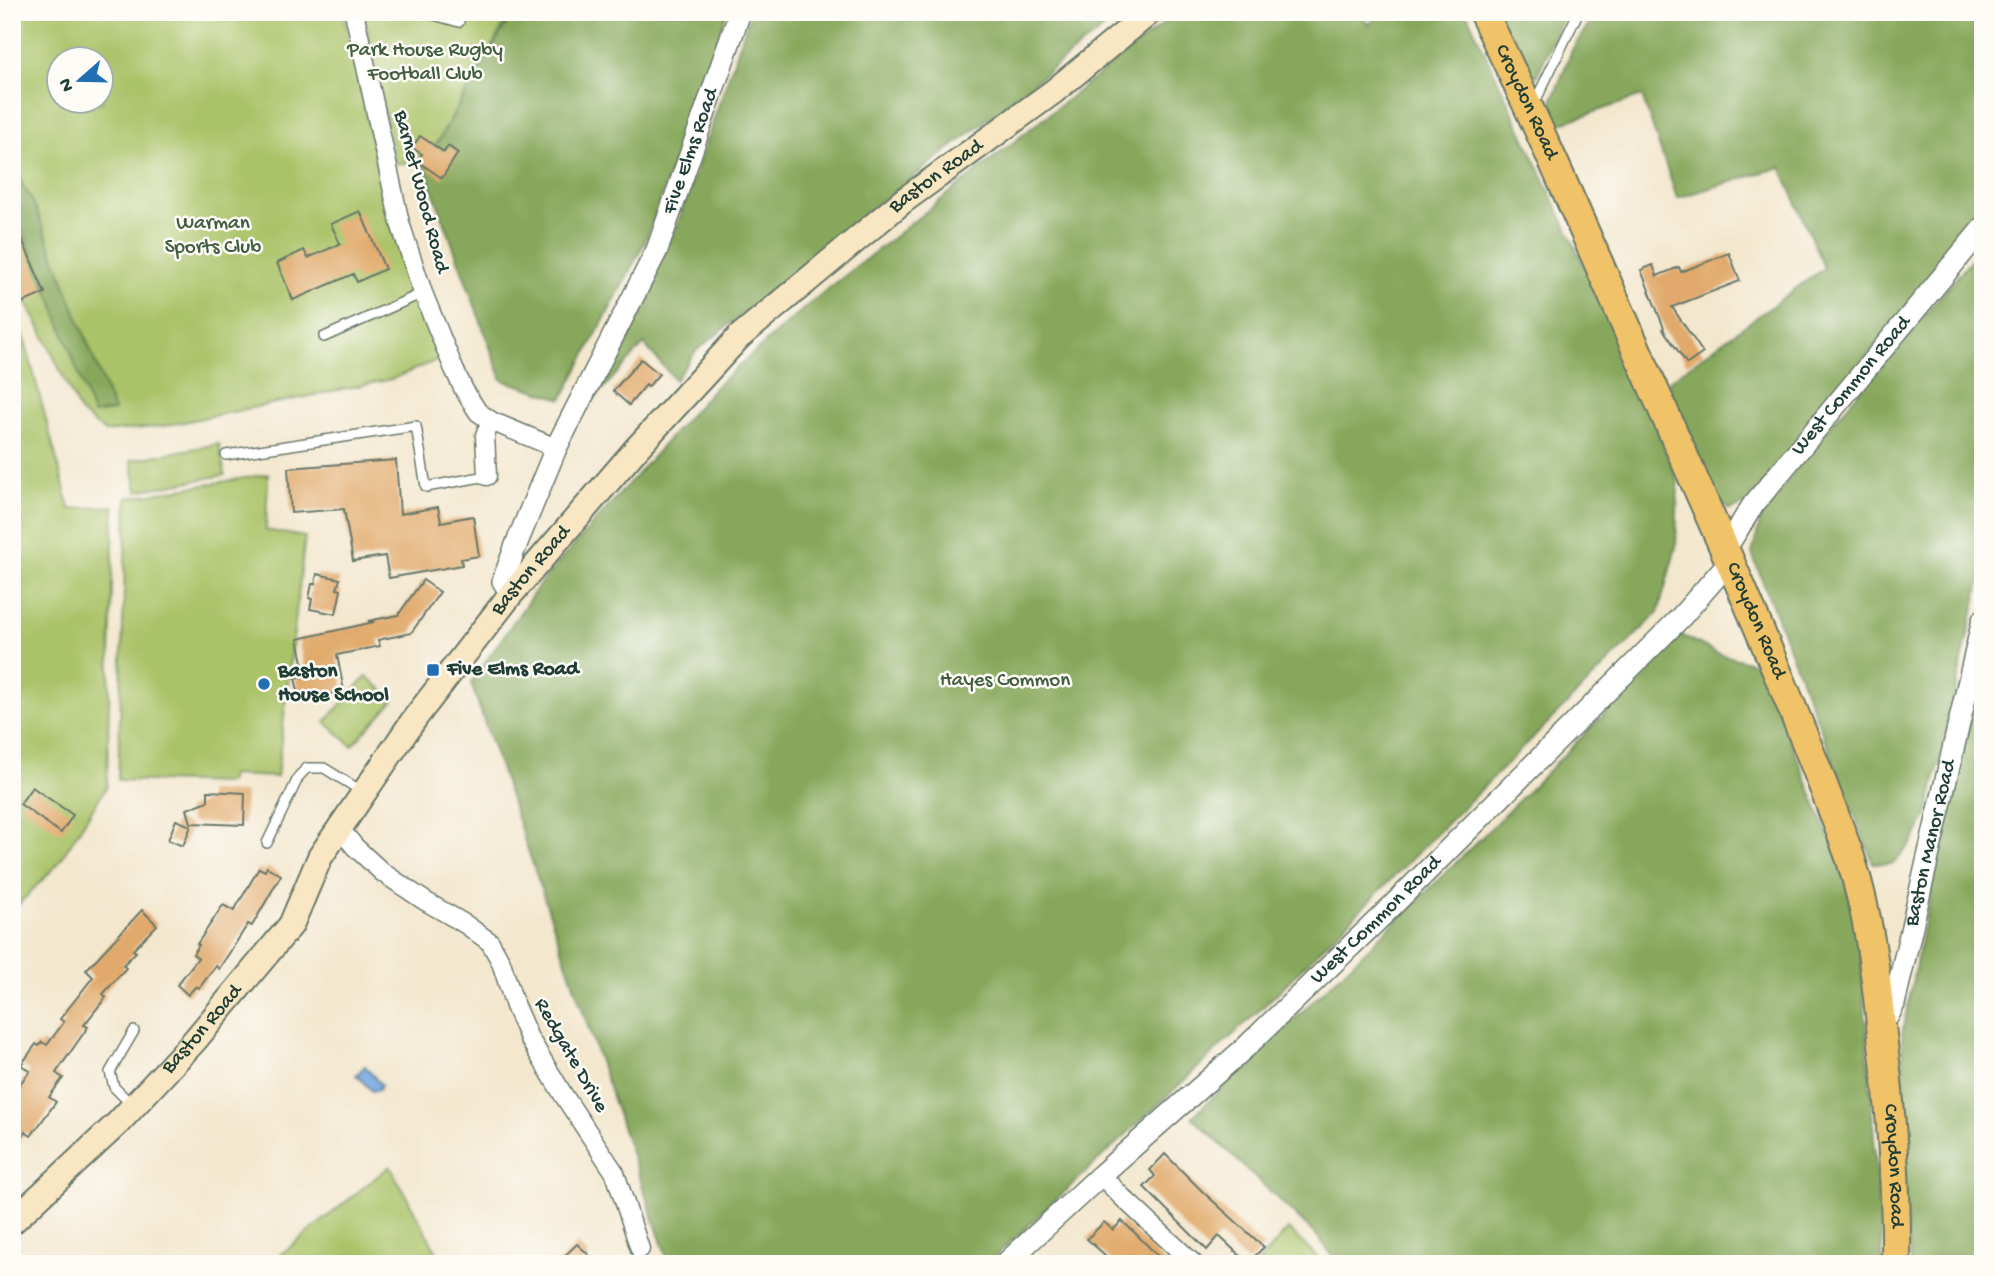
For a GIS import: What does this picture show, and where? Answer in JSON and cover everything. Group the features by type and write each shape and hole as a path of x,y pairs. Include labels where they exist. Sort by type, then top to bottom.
{"highway":[{"name":"Croydon Road","path":"1483,12 1530,108 1727,554 1788,698 1850,857 1869,929 1881,1019 1890,1123 1896,1264"}],"main road":[{"name":"Baston Road","path":"12,1222 133,1107 195,1040 290,925 320,857 415,718 511,594 739,337 903,201 1053,92 1150,12"}],"street":[{"name":"Barnet Wood Road","path":"354,12 400,223 423,293 464,390 478,412 491,421 556,448"},
{"name":"Five Elms Road","path":"511,594 503,581 516,545 556,448 657,250 740,12"},
{"name":"West Common Road","path":"1005,1264 1246,1047 1388,910 1672,627 1727,554 1731,540 1753,505 1983,228"},
{"path":"487,476 485,435 491,421"},
{"name":"Baston Manor Road","path":"1881,1019 1888,1016 1895,1004 1983,620"},
{"name":"Redgate Drive","path":"339,828 382,872 490,942 501,962 529,1038 615,1173 640,1249"},
{"path":"1101,1175 1194,1264"}],"lane":[{"path":"423,12 459,22"},
{"path":"1530,108 1536,102 1580,12"},
{"path":"324,337 423,293"},
{"path":"226,455 415,426 426,487 487,476"},
{"path":"267,843 299,776 307,768 324,768 365,793"},
{"path":"133,1107 114,1087 110,1072 134,1031"}],"green space":[{"name":"Warman Sports Club","path":"12,12 343,12 392,231 447,356 392,379 164,426 105,432 80,412 12,274"},
{"name":"Park House Rugby Football Club","path":"363,12 511,12 424,166 395,163"},
{"path":"513,12 727,12 646,240 562,399 502,380 424,166"},
{"path":"751,12 1124,12 696,351 675,380 644,344 589,404 677,225"},
{"name":"Hayes Common","path":"1178,12 1358,12 1369,25 1379,12 1466,12 1623,349 1678,481 1676,547 1658,613 1265,1005 987,1264 669,1264 471,683 542,581 714,388 808,305"},
{"path":"1496,12 1566,12 1532,86"},
{"path":"1599,12 1983,12 1983,211 1749,503 1729,510 1718,499 1667,382 1824,268 1781,167 1677,198 1642,96 1556,125 1550,106 1572,50"},
{"path":"12,167 34,204 114,411 93,414 53,303 12,208"},
{"path":"1983,245 1983,569 1927,816 1911,844 1893,864 1873,863 1752,554 1761,518 1813,446"},
{"path":"12,315 24,337 70,509 114,506 107,786 58,864 12,911"},
{"path":"219,444 225,475 137,491 131,460"},
{"path":"268,474 266,530 305,537 277,777 231,775 229,783 118,780 127,498"},
{"path":"1681,635 1719,654 1760,665 1843,872 1860,943 1883,1264 1339,1264 1318,1237 1192,1117 1440,879"},
{"path":"1983,661 1983,1264 1910,1264 1904,1194 1902,1034"},
{"path":"367,676 394,700 352,746 325,722"},
{"path":"390,1166 443,1264 269,1264"},
{"path":"1288,1229 1324,1264 1257,1264"}],"water":[{"path":"365,1066 381,1085 379,1090 372,1091 356,1075"}],"building":[{"path":"420,136 444,152 448,146 458,153 442,178 417,161 422,154 412,148"},
{"name":"Warman Sports Club","path":"360,211 385,269 357,282 353,274 293,300 277,263 304,250 308,258 340,244 331,224"},
{"path":"12,216 45,293 20,304 12,286"},
{"path":"1729,253 1740,281 1672,307 1703,353 1687,364 1663,329 1641,270 1653,265 1657,276 1679,267 1681,272"},
{"path":"641,359 659,374 629,405 613,391"},
{"path":"396,460 400,514 438,507 441,522 473,516 479,556 461,559 462,565 389,578 385,556 353,561 344,509 291,513 288,468"},
{"path":"317,574 340,579 337,589 341,590 336,614 310,609 312,599 309,598"},
{"path":"423,580 440,592 411,633 378,640 380,646 337,655 344,691 300,700 295,678 306,676 298,639 398,615"},
{"path":"32,787 73,815 61,833 20,804"},
{"path":"208,791 245,793 244,825 191,823 187,809 208,801"},
{"path":"176,820 191,826 183,846 168,840"},
{"path":"267,867 281,875 252,926 248,924 219,969 216,966 199,988 196,986 188,995 177,985 198,958 193,954 199,945 197,944 223,905 234,911 259,868 265,871"},
{"path":"142,910 157,925 133,950 136,952 123,965 126,968 103,994 106,997 84,1025 88,1027 56,1073 63,1078 49,1097 56,1102 31,1136 25,1132 12,1151 12,1094 30,1071 21,1065 36,1044 39,1046 42,1042 47,1045 64,1022 60,1019 93,977 86,970"},
{"path":"1165,1154 1264,1247 1248,1263 1219,1236 1207,1250 1144,1187 1155,1176 1150,1170"},
{"path":"1122,1221 1166,1264 1115,1264 1087,1239 1104,1222 1113,1230"},
{"path":"577,1244 589,1255 584,1264 556,1264"}],"place":[{"name":"Five Elms Road","path":"433,670"},
{"name":"Baston House School","path":"264,684"}]}
